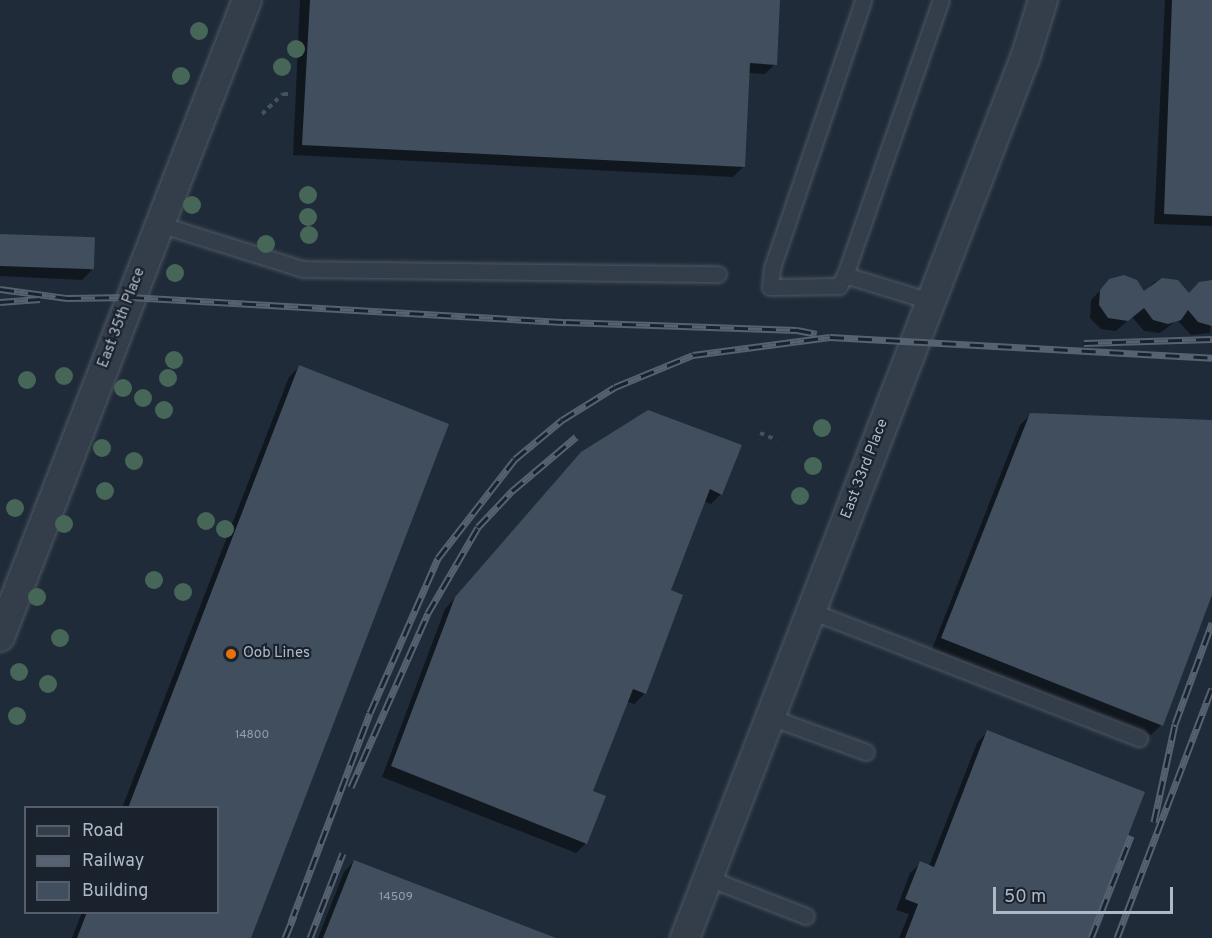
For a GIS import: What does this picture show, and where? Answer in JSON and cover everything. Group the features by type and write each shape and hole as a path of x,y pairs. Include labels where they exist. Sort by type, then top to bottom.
{"street":[{"name":"East 35th Place","path":"0,637 247,0"},
{"name":"East 33rd Place","path":"685,938 1043,0"}],"lane":[{"path":"863,0 772,268 770,287 839,286 845,275 941,0"},
{"path":"159,224 303,269 718,274"},
{"path":"845,275 930,301"},
{"path":"811,611 1139,738"},
{"path":"770,717 866,752"},
{"path":"708,878 806,916"}],"path":[{"path":"262,114 283,94 292,94"},
{"path":"760,433 777,440"}],"building":[{"path":"310,0 780,0 777,65 750,63 745,167 302,145"},
{"path":"1172,0 1212,0 1212,216 1164,214"},
{"path":"0,234 95,237 94,269 0,266"},
{"path":"1124,275 1137,280 1144,291 1162,278 1178,280 1189,293 1199,282 1212,280 1212,326 1198,322 1188,310 1181,320 1168,324 1153,320 1144,308 1128,321 1108,318 1099,305 1100,290 1109,279"},
{"path":"299,365 449,424 251,938 77,938 86,914 219,914 219,806 129,806"},
{"path":"648,410 742,445 722,495 710,489 671,590 683,595 646,694 633,689 593,791 606,796 587,844 391,766 455,597 581,452"},
{"path":"1030,413 1212,420 1212,595 1163,726 941,638"},
{"path":"987,730 1145,792 1088,938 905,938 918,904 905,899 920,861 934,867"},
{"path":"354,860 556,938 323,938"}],"railway":[{"path":"0,289 67,298 130,297 566,322 797,330 817,334"},
{"path":"0,302 40,299"},
{"path":"291,922 370,713 438,558 515,459 562,420 615,387 693,355 830,337 1212,358"},
{"path":"1084,343 1212,339"},
{"path":"351,787 428,613 478,527 512,491 576,437"},
{"path":"1154,822 1175,724 1212,623"},
{"path":"1117,938 1212,688"},
{"path":"1091,938 1131,836"},
{"path":"310,938 343,853"},
{"path":"285,938 294,916"}],"place":[{"name":"Oob Lines","path":"231,654"}]}
